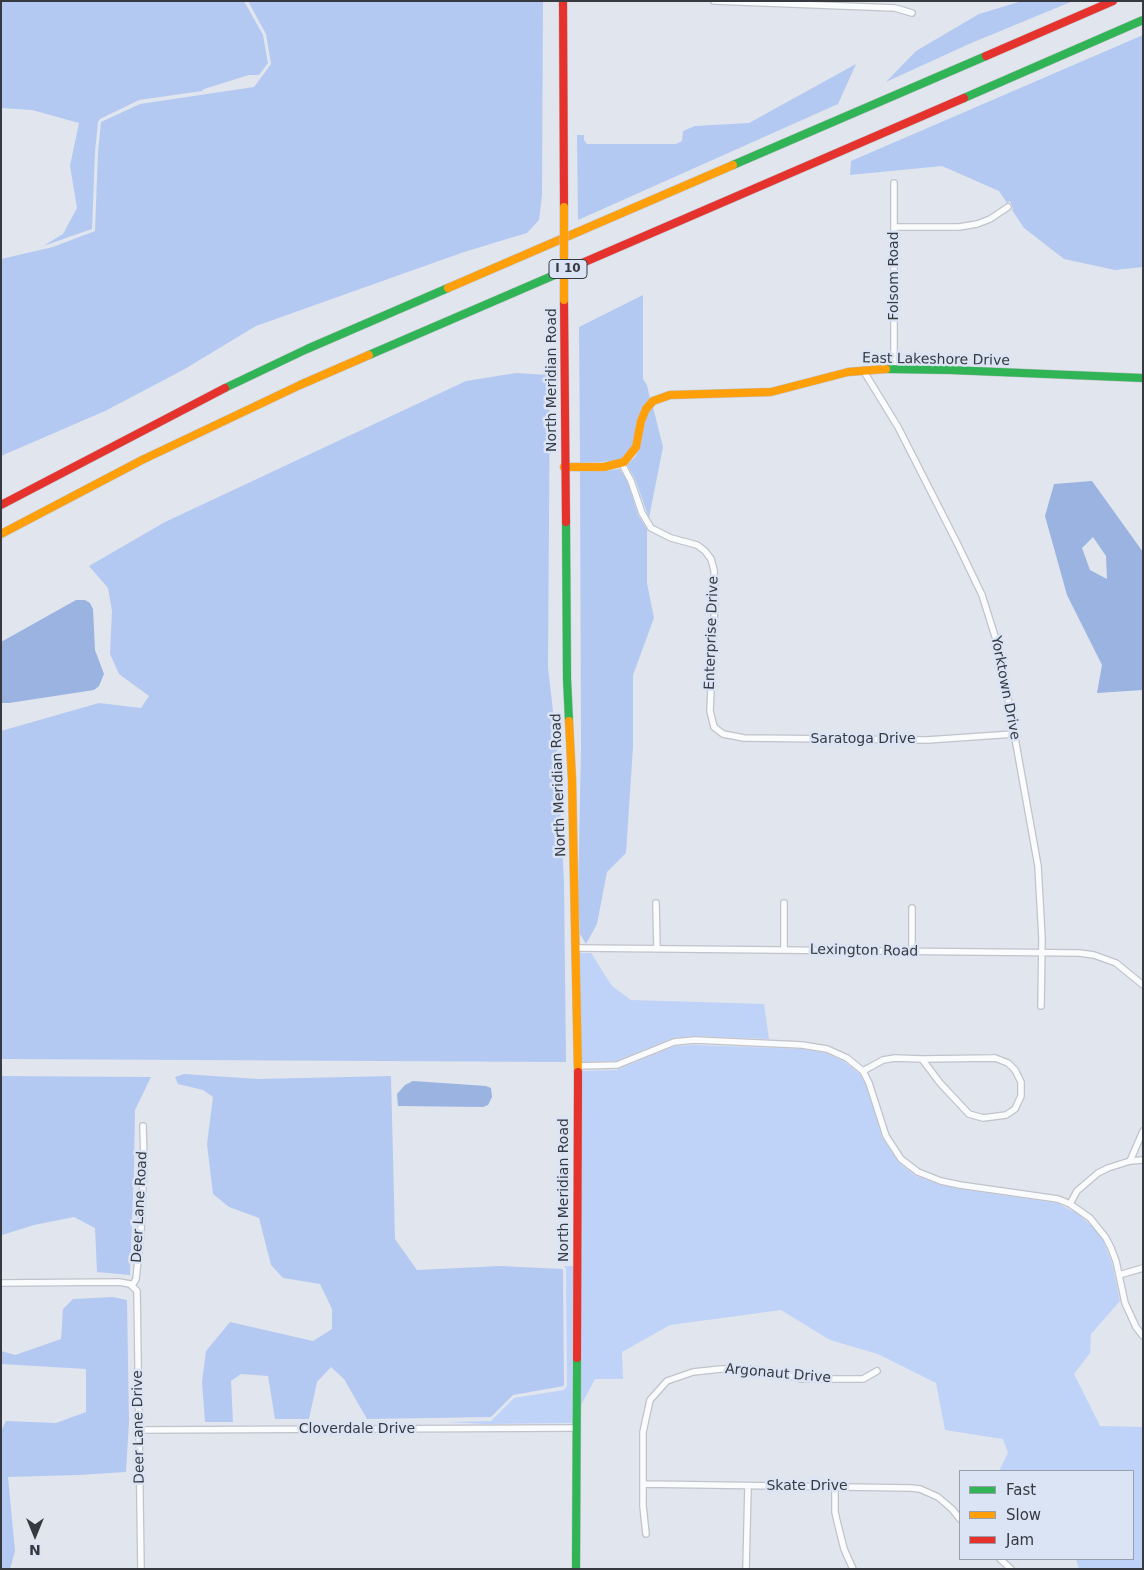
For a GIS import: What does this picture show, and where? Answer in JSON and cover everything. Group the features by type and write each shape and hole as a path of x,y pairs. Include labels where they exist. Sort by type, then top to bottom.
{"main road":[{"name":"North Meridian Road","path":"563,1 564,468 567,679 572,780 578,1066 576,1569"},
{"name":"I 10","path":"1,505 228,386 307,349 1113,1"},
{"name":"I 10","path":"1,534 142,460 300,385 1143,20"},
{"name":"East Lakeshore Drive","path":"622,464 636,447 641,421 646,409 660,398 682,394 733,395 771,392 848,372 863,370 894,369 1143,378"},
{"path":"564,468 604,467 622,464"}],"street":[{"path":"714,1 895,8 912,13"},
{"name":"Folsom Road","path":"894,182 894,369"},
{"path":"894,227 959,228 983,222 1008,207"},
{"name":"Yorktown Drive","path":"863,370 902,433 989,612 1003,667 1038,866 1042,952 1041,1006"},
{"name":"Enterprise Drive","path":"622,464 631,481 642,513 651,528 670,538 697,545 711,559 715,581 715,599 710,711 714,727"},
{"name":"Saratoga Drive","path":"714,727 723,734 744,738 928,740 1014,734"},
{"path":"656,903 657,949"},
{"path":"784,903 784,950"},
{"path":"912,908 912,952"},
{"name":"Lexington Road","path":"576,948 1079,953 1094,955 1116,963 1143,985"},
{"path":"578,1066 617,1065 674,1042 695,1040 802,1045 827,1049 847,1058 863,1071 872,1091 886,1136 901,1159 918,1172 942,1181 1058,1199 1070,1204 1090,1218 1106,1238 1116,1261 1125,1303 1133,1322 1143,1336"},
{"path":"863,1071 883,1060 895,1058 995,1058 1008,1063 1015,1070 1021,1082 1021,1096 1018,1104 1015,1109 1006,1115 998,1117 983,1118 969,1114 940,1083 922,1059"},
{"name":"Deer Lane Road","path":"132,1286 136,1279 141,1231 144,1162 142,1126"},
{"path":"1130,1160 1143,1131"},
{"path":"1070,1204 1077,1191 1098,1173 1130,1160 1143,1160"},
{"path":"1119,1275 1143,1268"},
{"path":"1,1283 118,1282 132,1286"},
{"name":"Deer Lane Drive","path":"132,1286 137,1298 140,1569"},
{"name":"Argonaut Drive","path":"646,1534 643,1518 643,1432 650,1400 667,1381 693,1372 721,1369 776,1372 801,1378 849,1379 863,1379 877,1371"},
{"name":"Cloverdale Drive","path":"139,1430 576,1428"},
{"name":"Skate Drive","path":"643,1484 870,1486 920,1489 938,1497 959,1517"},
{"path":"746,1569 748,1486"},
{"path":"835,1487 835,1512 844,1549 853,1569"},
{"path":"1001,1560 1011,1569"}],"shaded area":[{"path":"1,1 244,1 263,35 268,63 259,75 249,75 202,91 139,100 100,119 98,122 95,152 92,229 43,246 63,234 77,208 70,166 79,123 32,110 1,108"},
{"path":"248,1 543,1 542,195 539,220 527,233 464,252 256,326 183,370 105,411 1,456 1,259 53,247 95,231 101,122 140,104 254,87 271,64 266,34"},
{"path":"1022,1 1073,1 969,44 886,82 916,51 979,14"},
{"path":"1143,35 1143,267 1115,270 1064,259 1024,228 1012,210 1010,201 1007,203 999,191 942,166 850,175 851,161"},
{"path":"856,64 838,104 578,220 577,135 584,135 584,140 587,144 676,144 682,141 683,131 695,126 749,123"},
{"path":"643,295 643,379 647,385 650,399 640,413 633,445 625,456 617,461 580,463 579,327"},
{"path":"516,373 550,375 548,667 557,747 564,882 566,1062 1,1059 1,731 99,703 141,708 149,696 119,674 110,654 112,611 108,588 89,566 165,522 466,381"},
{"path":"653,407 663,447 649,518 635,479 627,465 640,448 646,416"},
{"path":"620,469 628,483 638,515 647,529 647,583 654,618 633,675 633,747 626,853 607,872 597,924 586,944 580,934 578,899 581,748 580,471"},
{"path":"1092,481 1143,552 1143,690 1097,693 1102,665 1067,595 1045,516 1054,484","holes":["1093,537 1106,556 1107,579 1090,570 1082,548"]},
{"path":"76,600 85,600 90,603 93,609 95,650 104,674 99,686 94,690 1,703 1,642"},
{"path":"580,953 591,953 612,986 631,1000 764,1004 769,1039 695,1036 673,1038 616,1061 581,1062"},
{"path":"675,1046 802,1049 826,1053 845,1062 860,1074 866,1085 882,1137 899,1163 916,1176 941,1185 960,1189 1057,1203 1078,1214 1095,1229 1103,1240 1112,1263 1120,1301 1091,1334 1090,1353 1074,1374 1100,1426 1143,1427 1143,1569 1079,1569 1076,1560 1134,1560 1134,1470 1000,1470 1008,1453 1003,1439 945,1430 936,1383 878,1354 830,1340 781,1310 670,1325 622,1352 623,1379 595,1379 579,1409 581,1071 616,1070"},
{"path":"184,1074 258,1079 391,1076 395,1239 417,1270 500,1266 563,1269 564,1386 513,1395 491,1417 367,1419 344,1379 331,1367 317,1382 309,1419 275,1419 268,1376 241,1374 231,1381 233,1422 205,1422 202,1382 206,1351 230,1322 313,1341 332,1329 332,1309 320,1284 283,1278 271,1265 259,1218 229,1207 213,1194 207,1144 213,1097 203,1090 178,1084 175,1077"},
{"path":"1,1076 151,1077 135,1110 130,1275 97,1272 95,1228 74,1217 34,1225 2,1235 1,1238"},
{"path":"413,1081 486,1086 491,1088 492,1097 488,1105 483,1107 398,1106 397,1094 405,1085"},
{"path":"564,1266 573,1266 572,1423 484,1424 448,1422 491,1421 514,1398 564,1390 567,1386 566,1269"},
{"path":"113,1297 127,1300 129,1422 126,1472 8,1477 15,1551 10,1569 1,1569 1,1431 6,1421 56,1423 86,1412 86,1369 1,1364 1,1351 15,1355 61,1339 63,1309 73,1299"}],"traffic: fast":[{"path":"964,98 1143,20"},
{"path":"733,165 986,56"},
{"path":"369,355 580,264"},
{"path":"225,388 307,349 448,288"},
{"path":"886,369 1143,378"},
{"path":"566,522 569,721"},
{"path":"576,1569 577,1358"}],"traffic: slow":[{"path":"448,288 733,165"},
{"path":"564,207 564,300"},
{"path":"1,534 142,460 300,385 369,355"},
{"path":"564,467 604,467 624,462 636,447 641,421 646,409 653,401 670,395 771,392 848,372 886,369"},
{"path":"569,721 578,1072"}],"traffic: jam":[{"path":"563,1 564,207"},
{"path":"986,56 1113,1"},
{"path":"580,264 964,98"},
{"path":"564,300 566,522"},
{"path":"1,505 225,388"},
{"path":"577,1358 578,1072"}]}
